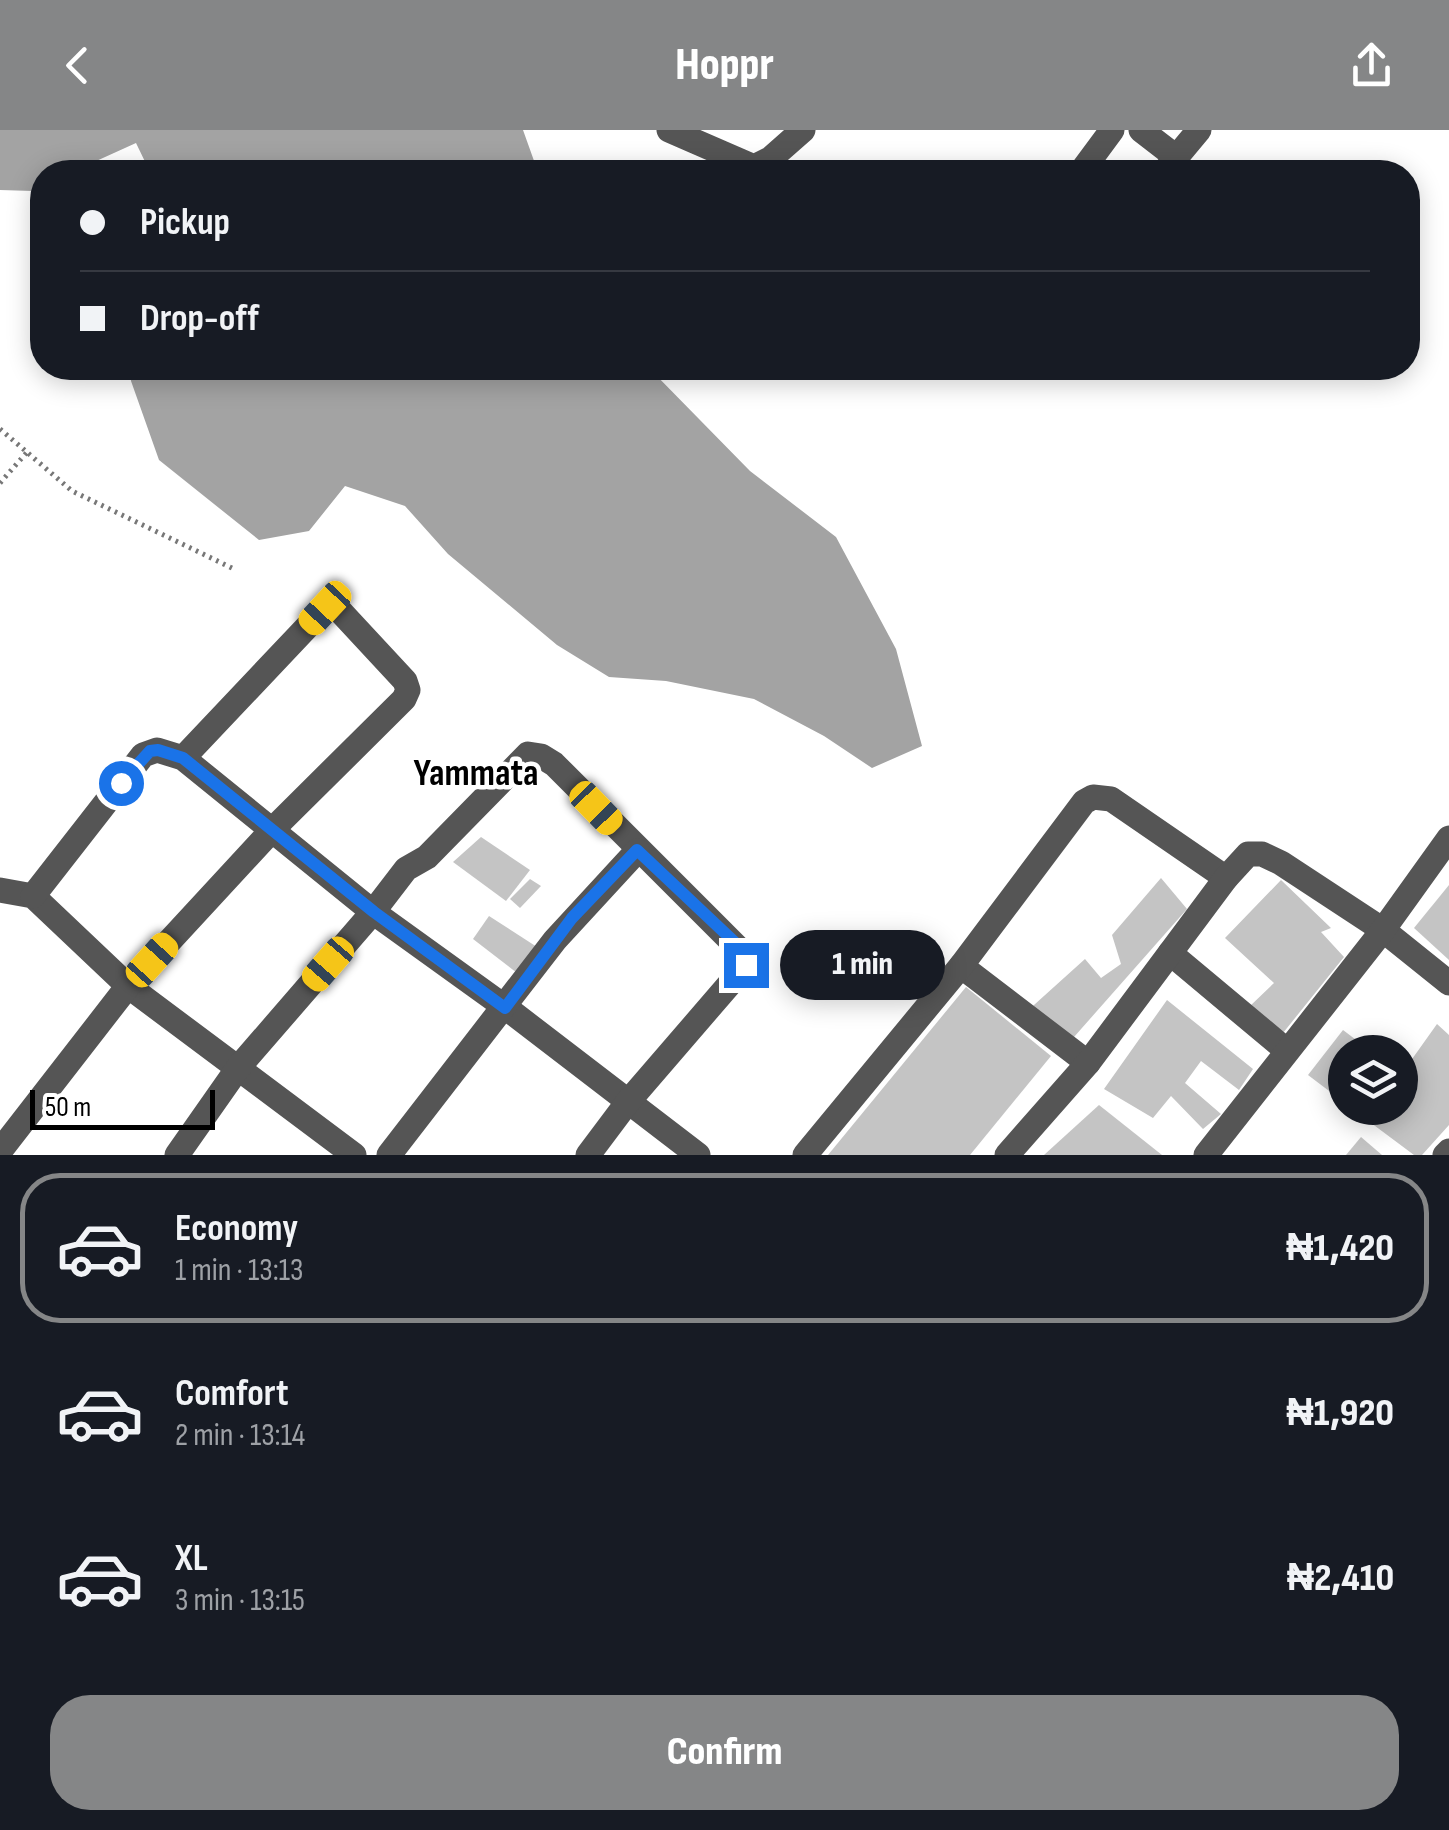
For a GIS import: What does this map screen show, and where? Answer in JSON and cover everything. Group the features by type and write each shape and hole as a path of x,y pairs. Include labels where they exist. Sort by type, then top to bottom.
{"street":[{"path":"669,130 738,160"},
{"path":"768,160 804,130"},
{"path":"1090,160 1112,130"},
{"path":"1142,130 1166,160"},
{"path":"1174,160 1199,130"},
{"path":"2,1145 128,986 273,829 404,699 408,690 405,681 340,611 332,606 325,608 183,758"},
{"path":"32,896 143,755 158,750 183,758 374,912 698,1155"},
{"path":"177,1155 238,1068 374,912 406,869 427,857 528,754 554,764 748,958 626,1103 588,1155"},
{"path":"805,1155 961,966 1084,802 1094,797 1111,799 1226,878"},
{"path":"1211,1153 1286,1050 1384,930 1449,838"},
{"path":"388,1155 572,918 637,850"},
{"path":"1006,1155 1088,1063 1248,854 1262,854 1280,863 1384,930 1449,983"},
{"path":"0,890 32,896 128,986 354,1155"},
{"path":"1170,953 1286,1050"},
{"path":"961,966 1088,1063"}],"path":[{"path":"0,429 72,491 232,568"},
{"path":"0,483 28,451"}],"shaded area":[{"path":"0,130 523,130 534,160 144,160 136,143 98,160 30,160 30,191 0,190"},
{"path":"661,380 750,471 836,537 896,649 922,746 872,768 824,736 754,699 666,681 609,677 557,645 448,554 405,506 345,486 309,531 259,540 159,460 131,381"}],"building":[{"path":"481,837 530,870 506,901 453,862"},
{"path":"1161,878 1187,909 1059,1054 1024,1014 1085,959 1101,978 1121,964 1112,935"},
{"path":"530,879 541,886 520,908 510,899"},
{"path":"1281,880 1331,928 1321,932 1344,957 1283,1033 1249,1007 1274,983 1225,938"},
{"path":"1449,885 1449,960 1414,928"},
{"path":"489,916 537,947 521,976 473,939"},
{"path":"966,987 1051,1056 970,1155 828,1155"},
{"path":"1167,1000 1253,1069 1239,1090 1201,1061 1185,1083 1221,1114 1203,1129 1171,1096 1153,1118 1104,1089"},
{"path":"1437,1024 1449,1035 1449,1125 1422,1155 1414,1155 1374,1125 1418,1125 1418,1051"},
{"path":"1328,1049 1328,1090 1308,1075"},
{"path":"1099,1105 1162,1155 1044,1155"},
{"path":"1361,1137 1382,1155 1346,1155"}],"district":[{"name":"Yammata","path":"476,773"}],"route":[{"path":"121,783 150,751 183,758 374,912 505,1008 572,918 637,850 744,951 746,965"}]}
